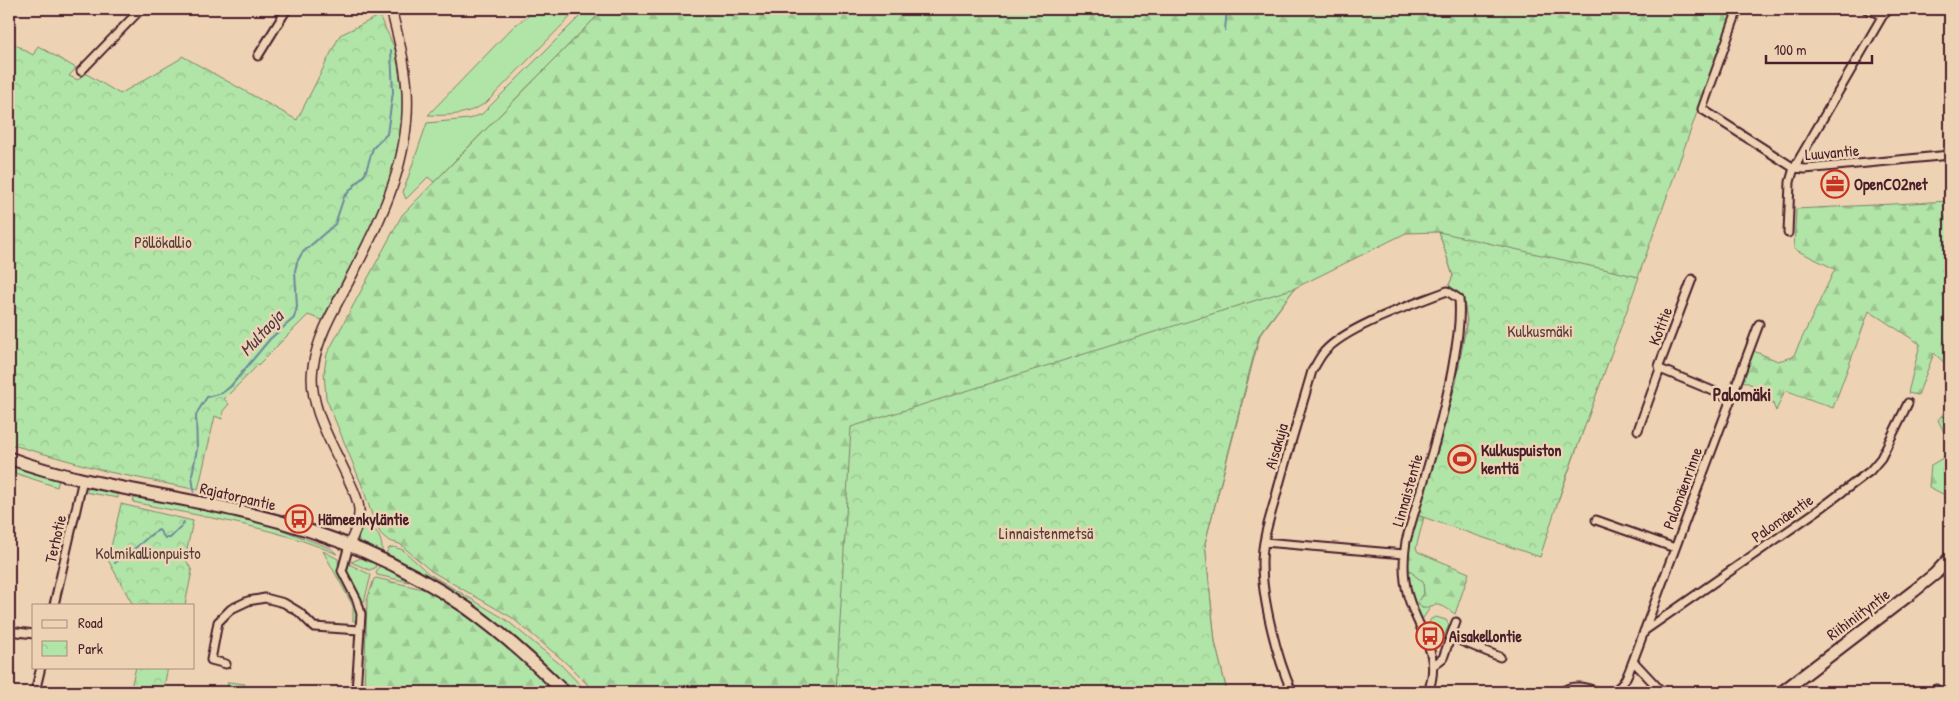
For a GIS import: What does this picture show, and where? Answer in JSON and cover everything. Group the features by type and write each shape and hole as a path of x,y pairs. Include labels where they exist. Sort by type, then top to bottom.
{"main road":[{"name":"Rajatorpantie","path":"9,458 83,479 239,511 309,531 349,546 406,572 466,608 511,643 564,692"},
{"name":"Riihiniityntie","path":"1782,692 1914,591 1935,574 1950,558"}],"street":[{"path":"81,71 141,9"},
{"path":"258,56 287,9"},
{"path":"356,692 360,608 342,571 359,520 358,504 317,408 312,368 323,331 384,212 405,139 407,93 403,59 390,9"},
{"name":"Luuvantie","path":"1738,9 1702,110 1794,168 1805,169 1950,155"},
{"path":"1866,9 1883,15"},
{"path":"1788,233 1790,182 1794,168 1883,15 1890,9"},
{"name":"Kotitie","path":"1692,278 1659,366 1660,369 1730,398"},
{"name":"Aisakuja","path":"1292,692 1280,660 1262,563 1264,542 1312,371 1324,352 1340,338 1381,318 1447,291 1454,294"},
{"name":"Linnaistentie","path":"1428,692 1434,665 1428,644 1408,597 1404,576 1404,554 1406,541 1447,397 1460,312 1459,299 1454,294"},
{"name":"Palomäenrinne","path":"1610,692 1618,689 1625,680 1633,661 1759,324"},
{"path":"1638,430 1660,369"},
{"name":"Palomäentie","path":"1643,631 1821,508 1870,470 1881,458 1908,403"},
{"name":"Terhotie","path":"54,604 83,479"},
{"path":"1596,520 1675,548"},
{"path":"1264,542 1404,554"},
{"path":"226,664 211,660 218,622 230,609 248,600 265,598 284,603 299,612 314,627 360,630"},
{"path":"1434,665 1443,658 1456,622"},
{"path":"9,631 32,634"},
{"path":"1451,638 1500,657"},
{"path":"1633,661 1662,692"},
{"path":"35,692 40,668"},
{"path":"1562,692 1571,687 1578,686 1599,692"}],"green space":[{"path":"538,9 578,9 487,102 473,110 459,114 428,115 514,26"},
{"path":"587,9 604,9 434,182 428,177 406,199 403,192 427,123 469,119 482,114"},
{"name":"Kulkusmäki","path":"604,9 1734,9 1558,501 1443,427 1456,383 1467,320 1463,296 1449,285 1453,276 1439,232 1406,233 1295,288 1260,335 1205,543 1215,642 1227,692 595,692 564,661 511,617 431,571 400,544 389,541 381,534 375,524 363,488 326,398 324,372 327,354 402,215"},
{"name":"Pöllökallio","path":"379,16 396,53 402,106 399,138 392,170 381,201 368,232 322,320 308,315 224,399 229,404 223,411 222,419 215,416 198,490 109,472 9,444 9,41 33,55 38,46 76,68 69,76 78,80 85,73 120,94 180,59 182,56 297,120 340,35"},
{"path":"1950,201 1950,368 1934,353 1918,395 1908,393 1920,344 1869,311 1833,408 1785,390 1776,411 1768,392 1741,380 1751,350 1778,361 1793,357 1835,269 1794,249 1796,209"},
{"name":"Kulkusmäki","path":"1439,232 1639,277 1562,489 1540,557 1417,515 1456,383 1467,320 1463,296 1449,285 1453,276"},
{"name":"Linnaistenmetsä","path":"1295,288 1259,335 1205,543 1215,642 1227,692 836,692 851,427"},
{"path":"1950,405 1950,444 1938,420"},
{"path":"1950,454 1949,497 1929,487 1931,465"},
{"path":"9,462 59,479 57,487 9,471"},
{"path":"94,488 118,495 118,498 85,492 88,489"},
{"path":"134,498 160,500 253,519 330,548 337,554 288,536 133,502"},
{"name":"Kolmikallionpuisto","path":"121,504 193,521 185,558 192,571 185,604 132,604 108,560"},
{"path":"1417,515 1424,517 1416,548 1418,552 1469,573 1455,614 1440,605 1422,608 1418,602 1424,593 1423,582 1411,571 1407,562 1408,549"},
{"path":"361,522 366,522 377,532 382,546 381,555 363,546 358,539"},
{"path":"394,547 403,550 429,574 505,619 561,665 587,692 571,692 528,651 384,557 389,548"},
{"path":"323,551 338,559 341,575 354,605 357,621 353,621 353,606"},
{"path":"361,558 376,564 375,568 369,570 351,562"},
{"path":"349,564 371,575 364,602 362,602 347,575"},
{"path":"380,565 409,582 377,575 376,572"},
{"path":"1408,566 1412,573 1423,582 1422,608 1430,608 1421,621 1412,600"},
{"path":"376,578 427,590 493,634 528,663 558,692 364,692 367,600"},
{"path":"1436,617 1446,620 1449,625 1439,647 1434,644 1427,626 1431,619"},
{"path":"136,668 168,668 163,692 130,692"},
{"path":"228,682 245,684 244,692 226,692"}],"waterway":[{"path":"1225,30 1227,9"},
{"name":"Multaoja","path":"194,492 192,475 197,449 196,416 198,411 207,397 222,393 230,387 270,339 294,318 297,307 295,271 297,262 302,253 335,224 344,197 365,174 373,148 387,134 393,92 391,50"},
{"name":"Multaoja","path":"115,563 156,531 159,530 165,538 170,538 184,522"}],"place":[{"name":"OpenCO2net","path":"1835,184"},
{"name":"Kulkuspuiston kenttä","path":"1462,459"},
{"name":"Hämeenkyläntie","path":"299,519"},
{"name":"Aisakellontie","path":"1430,636"}],"district":[{"name":"Palomäki","path":"1742,394"}]}
